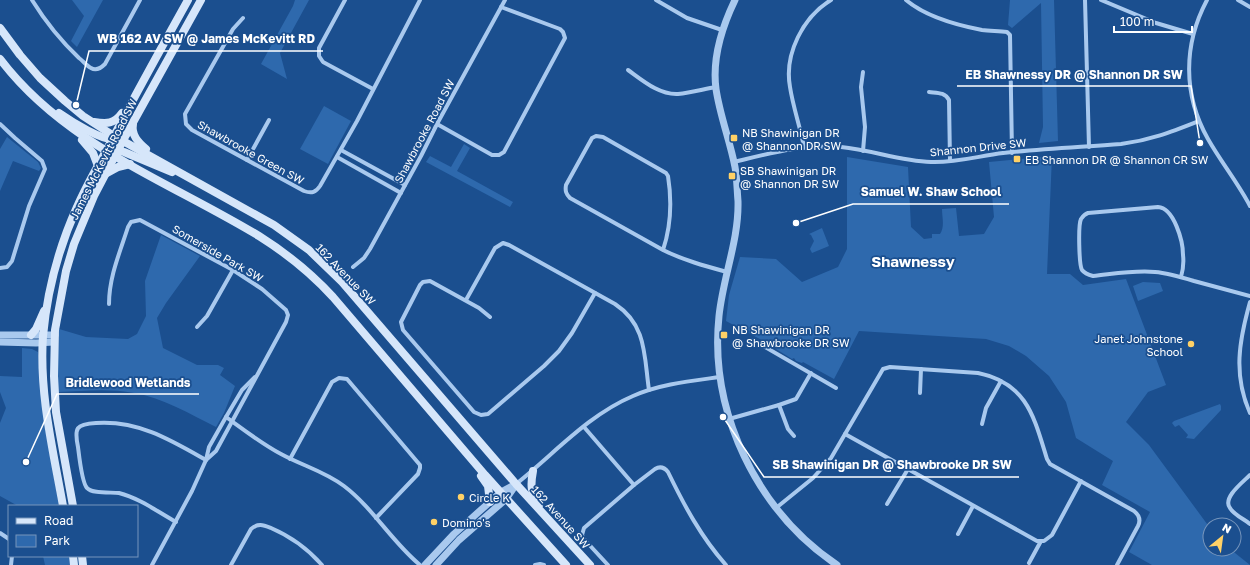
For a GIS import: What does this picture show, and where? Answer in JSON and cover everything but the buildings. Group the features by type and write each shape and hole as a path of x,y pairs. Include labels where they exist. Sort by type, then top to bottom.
{"main road":[{"name":"James McKevitt Road SW","path":"63,505 47,416 43,380 43,339 48,303 65,239 77,207 188,0"},
{"name":"James McKevitt Road SW","path":"73,505 56,412 54,376 55,338 63,282 74,244 84,217 123,140 201,0"},
{"path":"0,28 20,55 40,78 64,101 113,138"},
{"path":"0,59 16,79 33,96 71,128 106,151 116,153 199,183"},
{"path":"33,96 78,125 113,138 123,140"},
{"path":"92,122 106,124 113,122 132,102"},
{"path":"134,120 132,131 134,136 159,160"},
{"path":"71,128 93,153 98,166"},
{"name":"162 Avenue SW","path":"123,140 274,225 320,260 354,296 546,518 590,565"},
{"path":"116,153 130,164 249,230 279,249 301,266 332,297 504,496 566,565"},
{"path":"105,175 118,167 130,164"},
{"path":"31,335 36,329 48,303"},
{"path":"471,458 488,486 490,502"},
{"path":"533,471 530,486 546,518"}],"street":[{"path":"32,0 67,46 90,67 97,69 102,68 105,64 140,0"},
{"path":"345,0 320,48 319,56 323,62 373,89"},
{"name":"Shawbrooke Green SW","path":"243,18 233,29 185,118 186,124 190,128 304,192 311,193 317,191 341,150 420,0"},
{"name":"Shawbrooke Road SW","path":"353,267 364,258 370,249 401,193 436,124 505,0"},
{"path":"656,0 688,18 722,30"},
{"path":"735,0 722,30 717,60 716,87 722,120 734,162 738,202 735,238 722,293 718,328 718,361 720,377 729,419 747,462 758,483 776,508 802,537 837,565"},
{"path":"804,147 789,86 789,67 791,55 806,23 817,11 832,0"},
{"path":"906,0 919,9 940,18 983,30 1009,33 1012,153"},
{"path":"1085,0 1089,146"},
{"path":"1101,0 1156,23 1193,34"},
{"path":"1207,0 1193,34 1189,58 1189,84 1194,108 1208,140 1250,206"},
{"path":"1238,0 1250,7"},
{"path":"436,124 492,155 499,155 504,152 534,98 565,41 565,35 560,29 501,7"},
{"path":"628,70 652,87 673,94 716,87"},
{"path":"863,72 862,87 865,127 863,151"},
{"path":"1087,75 1115,75"},
{"path":"929,92 946,95 949,100 950,161"},
{"path":"247,160 269,120"},
{"name":"Shannon Drive SW","path":"734,162 783,150 804,147 842,147 905,160 932,162 950,161 1012,153 1139,141 1163,135 1199,120"},
{"path":"0,124 42,161 45,169 29,206 12,261 7,267 0,268"},
{"path":"663,250 669,224 671,203 668,176 666,173 604,137 596,136 592,138 566,185 566,192 568,196 663,250 691,261 727,272"},
{"path":"341,150 405,185"},
{"path":"337,157 401,193"},
{"path":"1181,277 1183,268 1181,238 1176,225 1165,209 1158,207 1088,213 1082,218 1080,224 1080,265 1085,273 1093,276 1148,272 1162,273 1250,296"},
{"name":"Somerside Park SW","path":"109,304 112,276 128,227 133,221 140,220 233,270 262,289 285,308 288,313 286,322 216,451 206,460"},
{"path":"466,300 495,248 502,243 509,245 620,307 627,313 641,334 644,347 648,390"},
{"path":"197,327 208,316 233,270"},
{"path":"490,317 480,308 432,281 423,282 420,285 402,317 401,325 403,330 474,412 481,415 488,414 552,358 572,333 595,293"},
{"path":"1250,302 1241,338 1239,361 1242,390 1250,413"},
{"path":"0,336 31,335 43,339"},
{"path":"0,342 55,338"},
{"path":"753,340 836,388"},
{"path":"776,508 808,482 822,468 837,448 880,371 887,367 978,373 991,376 1001,381 1014,390 1028,406 1036,422 1047,459 1050,464 1134,510 1138,515 1140,521 1138,526 1117,565"},
{"path":"920,393 921,369"},
{"path":"729,419 796,399 811,373"},
{"name":"Somerside Park SW","path":"152,565 192,491 206,460 209,447 242,390 256,376"},
{"path":"436,565 459,540 516,484 600,414 634,395 648,390 668,385 720,377"},
{"path":"290,459 332,382 339,378 346,379 420,465 418,474 376,518"},
{"path":"982,424 986,408 1001,381"},
{"path":"779,405 788,429 794,436"},
{"path":"226,417 271,448 290,459 307,465 332,478 355,496 420,565"},
{"path":"176,522 129,496 110,492 93,492 87,488 78,452 75,434 76,430 79,426 86,423 104,422 133,426 162,435 206,460"},
{"path":"584,427 634,484"},
{"path":"845,434 1037,541 1048,539 1052,535 1081,481"},
{"path":"608,565 583,538 582,532 586,525 634,484 657,468 661,467 667,470 691,517 707,542 726,565"},
{"path":"887,504 908,469"},
{"path":"1250,476 1230,496 1228,502 1230,508 1250,524"},
{"path":"425,565 454,534 490,502 504,496"},
{"path":"958,534 973,506"},
{"path":"231,565 251,529 260,524 294,538 322,565"},
{"path":"1029,563 1041,541"},
{"path":"535,565 544,565"}],"green space":[{"path":"72,0 103,0 77,47 71,41 84,16"},
{"path":"295,0 309,0 280,53 287,79 261,64"},
{"path":"1010,0 1054,0 1058,141 1039,143 1043,127 1041,3 1012,28 1008,25"},
{"path":"324,106 351,121 328,164 300,149"},
{"path":"7,137 38,162 41,168 39,171 13,161 0,191 0,149"},
{"path":"464,144 470,148 457,171 513,202 510,207 426,162 430,156 451,167"},
{"path":"1052,156 1047,274 1070,274 1083,285 1126,279 1166,385 1148,392 1126,422 1149,445 1202,517 1202,557 1240,557 1250,565 1152,565 1129,552 1150,512 1102,485 1113,461 1076,438 1066,402 1049,376 1026,356 1009,346 986,339 859,331 834,379 803,362 796,361 794,358 792,359 773,346 726,321 729,295 740,257 776,259 802,282 838,267 847,249 847,157 908,167 911,227 924,239 932,238 932,234 940,234 942,231 942,209 956,208 959,236 984,234 994,217 989,162"},
{"path":"822,228 829,246 812,253 810,249 814,241 809,234"},
{"path":"161,235 200,256 157,318 163,348 197,365 218,365 224,368 220,375 235,386 224,413 216,427 176,407 145,395 125,391 106,390 58,392 57,372 59,329 86,337 128,339 137,334 146,316 145,281"},
{"path":"1143,282 1160,283 1163,291 1138,301 1133,286"},
{"path":"22,348 32,349 38,352 45,427 59,505 16,505 0,496 0,423 6,408 0,392 0,376 22,377"},
{"path":"1220,404 1221,410 1194,439 1186,438 1188,435 1179,425 1175,427 1172,423 1174,421"},
{"path":"43,557 69,557 70,565 45,565"}],"place":[{"name":"WB 162 AV SW @ James McKevitt RD","path":"76,105"},
{"name":"NB Shawinigan DR @ Shannon DR SW","path":"734,138"},
{"name":"EB Shawnessy DR @ Shannon DR SW","path":"1200,143"},
{"name":"EB Shannon DR @ Shannon CR SW","path":"1017,159"},
{"name":"SB Shawinigan DR @ Shannon DR SW","path":"732,176"},
{"name":"Samuel W. Shaw School","path":"796,223"},
{"name":"NB Shawinigan DR @ Shawbrooke DR SW","path":"724,335"},
{"name":"Janet Johnstone School","path":"1191,344"},
{"name":"SB Shawinigan DR @ Shawbrooke DR SW","path":"723,417"},
{"name":"Bridlewood Wetlands","path":"26,462"},
{"name":"Circle K","path":"461,497"},
{"name":"Domino's","path":"434,522"}],"district":[{"name":"Shawnessy","path":"913,261"}]}
